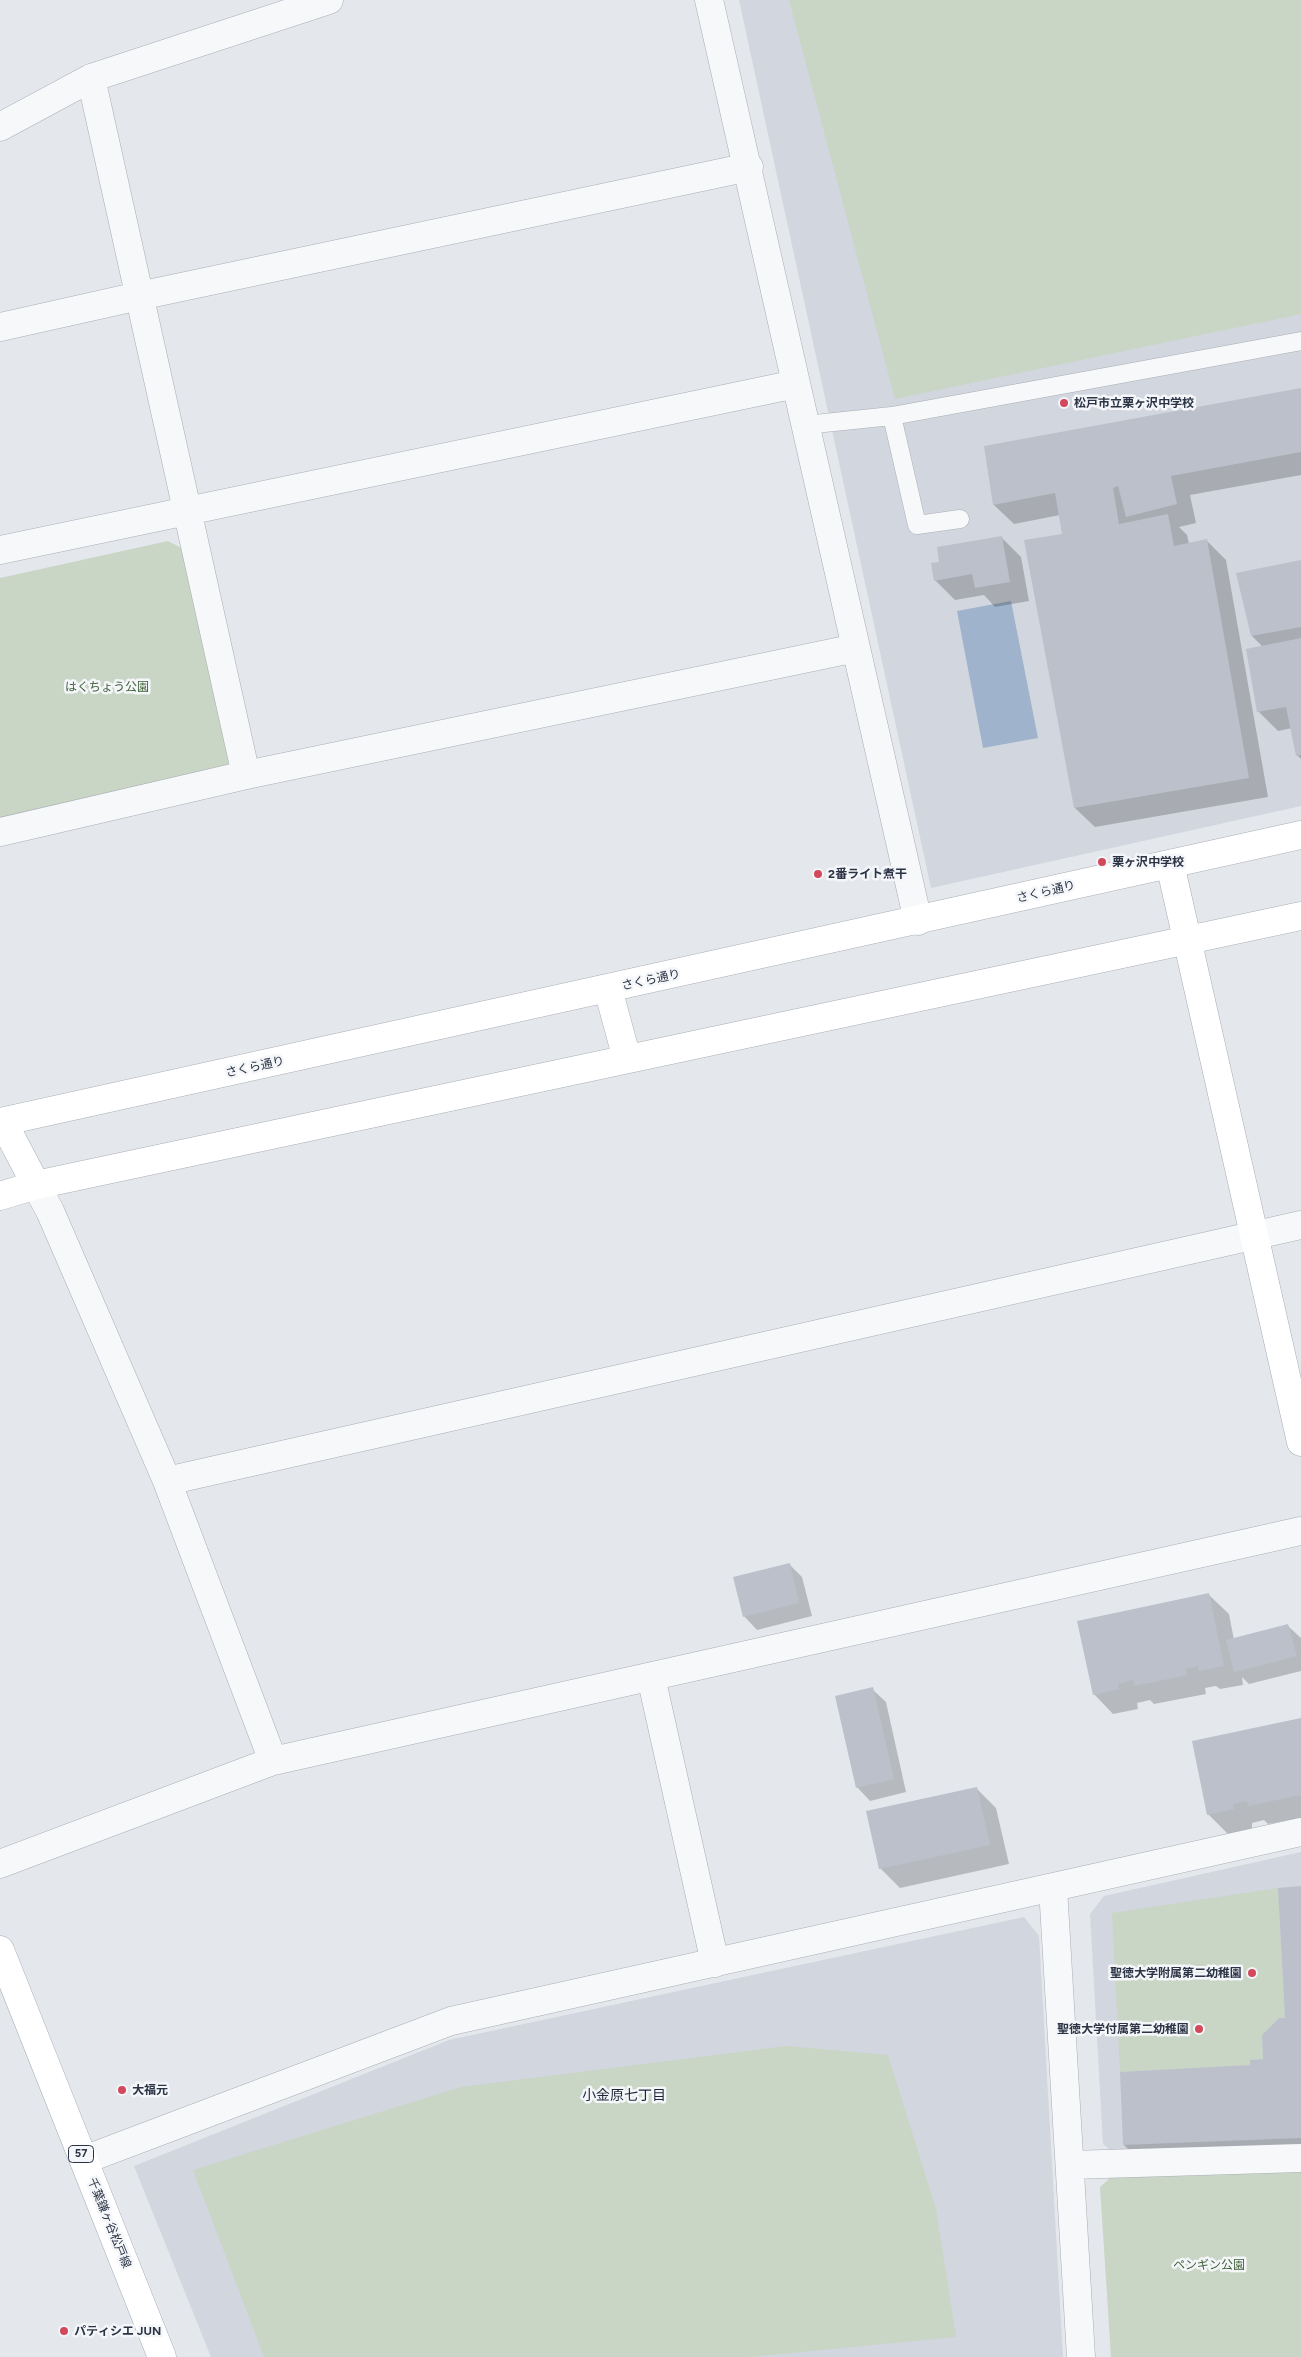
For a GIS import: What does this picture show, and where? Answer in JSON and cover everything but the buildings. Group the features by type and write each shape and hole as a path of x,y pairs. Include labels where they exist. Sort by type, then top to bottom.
{"street":[{"path":"0,127 91,78 329,0"},
{"path":"709,0 749,167 805,425 918,921"},
{"path":"91,78 246,775"},
{"path":"0,327 749,167"},
{"path":"0,550 796,384"},
{"path":"0,832 246,775 856,648"},
{"name":"さくら通り","path":"1,1121 918,921 1301,835"},
{"path":"1170,864 1301,1442"},
{"path":"0,1196 36,1185 1301,916"},
{"path":"608,989 627,1059"},
{"path":"1,1121 50,1211 167,1481 273,1761"},
{"path":"167,1481 1301,1225"},
{"path":"0,1864 273,1761 1301,1531"},
{"path":"651,1677 714,1963"},
{"path":"84,2160 451,2021 1301,1832"},
{"path":"1053,1888 1082,2357"},
{"name":"千葉鎌ヶ谷松戸線","path":"0,1950 162,2357"},
{"path":"1071,2165 1301,2158"}],"lane":[{"path":"805,425 892,416 1301,341"},
{"path":"892,416 917,525 960,519"}],"shaded area":[{"name":"松戸市立栗ヶ沢中学校","path":"739,0 1301,0 1301,806 931,888"},
{"name":"聖徳大学付属第二幼稚園","path":"1301,1852 1301,2146 1115,2154 1103,2144 1090,1914 1104,1896"},
{"path":"1024,1917 1039,1936 1063,2357 211,2357 134,2166 449,2040"}],"green space":[{"path":"789,0 1301,0 1301,314 895,399"},
{"name":"はくちょう公園","path":"168,541 187,551 230,755 227,769 0,821 0,578"},
{"path":"1278,1888 1285,2018 1279,2018 1262,2035 1263,2059 1250,2060 1250,2065 1120,2072 1112,1913"},
{"path":"786,2046 888,2055 936,2209 956,2337 750,2357 264,2357 193,2170 461,2087"},
{"name":"ペンギン公園","path":"1301,2169 1301,2357 1111,2357 1100,2187 1112,2176"}],"water":[{"path":"1011,601 1038,738 983,748 957,611"}],"place":[{"name":"松戸市立栗ヶ沢中学校","path":"1064,403"},
{"name":"栗ヶ沢中学校","path":"1102,862"},
{"name":"2番ライト煮干","path":"818,874"},
{"name":"聖徳大学附属第二幼稚園","path":"1252,1973"},
{"name":"聖徳大学付属第二幼稚園","path":"1199,2029"},
{"name":"大福元","path":"122,2090"},
{"name":"パティシエ JUN","path":"64,2331"}],"district":[{"name":"小金原七丁目","path":"624,2096"}]}
